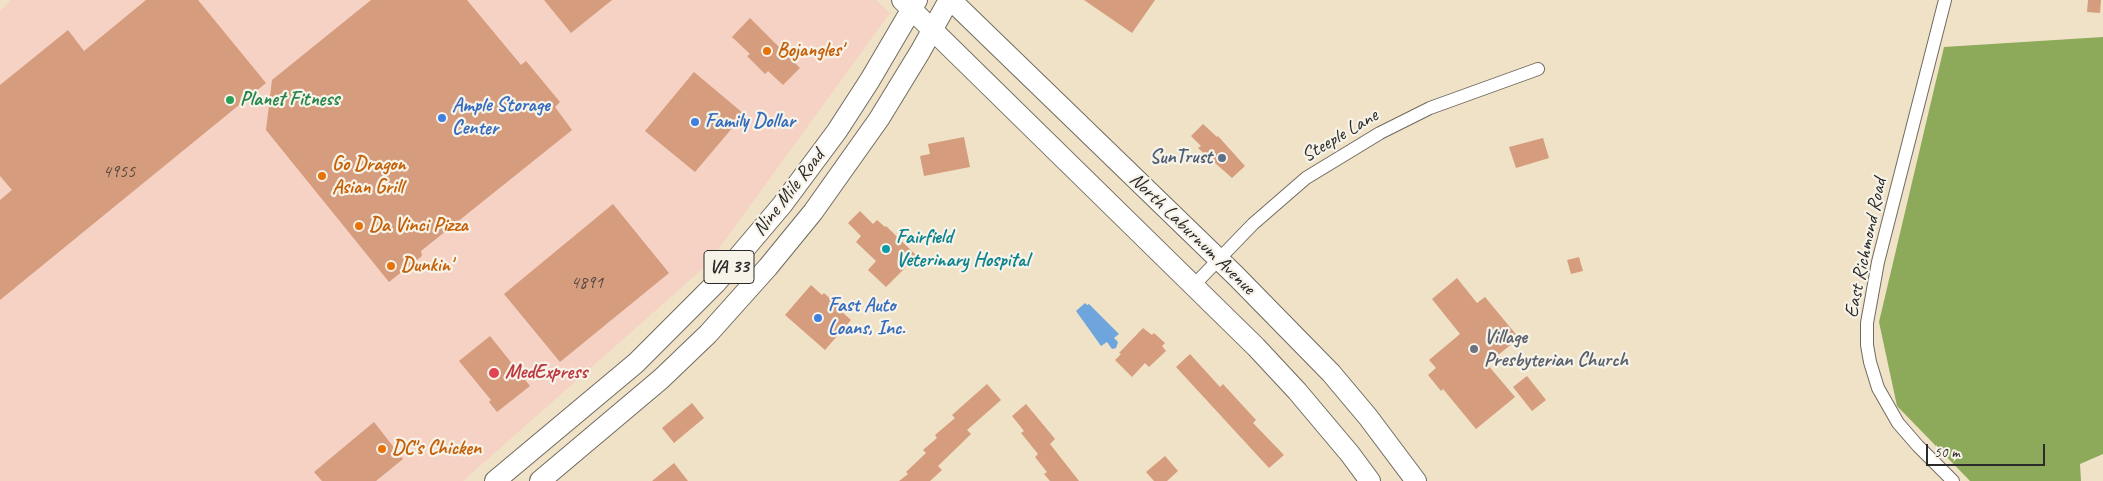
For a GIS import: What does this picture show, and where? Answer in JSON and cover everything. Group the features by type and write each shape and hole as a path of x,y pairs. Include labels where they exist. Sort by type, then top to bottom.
{"main road":[{"name":"Nine Mile Road","path":"540,481 661,379 708,334 768,267 813,212 863,144 950,0"},
{"name":"North Laburnum Avenue","path":"950,0 1218,259 1331,373 1373,423 1416,481"},
{"name":"Nine Mile Road","path":"495,481 636,363 716,283 773,216 828,144 862,93 911,3"},
{"name":"North Laburnum Avenue","path":"911,3 932,30 1256,347 1297,391 1370,481"}],"street":[{"name":"East Richmond Road","path":"1946,0 1878,262 1869,310 1867,338 1870,362 1883,399 1898,423 1953,481"},
{"name":"Steeple Lane","path":"1193,286 1253,224 1306,178 1380,133 1445,102 1538,70"}],"shaded area":[{"path":"11,0 876,0 890,13 707,265 463,481 0,481 0,11"}],"green space":[{"path":"2103,37 2103,454 2080,464 2081,481 1970,481 1897,406 1879,322 1944,47"}],"water":[{"path":"1085,303 1089,304 1119,334 1114,338 1118,342 1116,348 1112,349 1107,342 1101,346 1076,311"}],"building":[{"path":"146,0 198,0 266,83 0,300 0,200 12,190 0,176 0,85 68,30 84,51"},
{"name":"Ample Storage Center","path":"371,0 467,0 521,65 526,61 560,102 555,107 572,130 421,251 422,256 389,282 266,130 272,80"},
{"path":"544,0 612,0 571,33"},
{"path":"1084,0 1155,0 1132,33"},
{"path":"2088,0 2101,0 2100,13 2087,12"},
{"name":"Bojangles'","path":"750,18 800,68 783,85 768,71 765,74 747,56 750,54 732,37"},
{"name":"Family Dollar","path":"694,72 744,114 695,172 645,131"},
{"name":"SunTrust","path":"1203,124 1218,136 1245,166 1232,178 1198,148 1201,146 1191,136"},
{"path":"964,137 970,167 924,176 920,156 930,154 928,144"},
{"path":"1543,138 1549,158 1516,168 1509,147"},
{"path":"613,204 669,273 560,362 504,294"},
{"name":"Fairfield Veterinary Hospital","path":"860,211 873,224 877,220 886,226 917,256 886,287 868,270 876,261 856,242 861,236 848,223"},
{"path":"1579,257 1583,271 1571,274 1567,260"},
{"name":"Village Presbyterian Church","path":"1457,278 1477,303 1485,297 1519,338 1487,364 1515,397 1476,429 1443,389 1441,391 1428,375 1436,368 1429,360 1460,334 1432,299"},
{"name":"Fast Auto Loans, Inc.","path":"811,285 822,295 824,293 851,320 825,350 785,315"},
{"path":"1143,328 1152,335 1154,333 1165,343 1162,346 1166,351 1149,367 1145,363 1132,377 1115,360 1121,354 1119,353"},
{"name":"MedExpress","path":"490,336 530,386 497,412 489,402 491,400 459,361"},
{"path":"1190,354 1220,387 1223,384 1256,420 1253,423 1284,455 1269,468 1176,367"},
{"path":"1527,376 1546,400 1532,411 1513,387"},
{"path":"987,384 1001,400 967,430 971,434 938,466 942,470 930,481 899,481 908,474 906,472 926,453 923,450 937,438 935,435 955,418 952,415"},
{"path":"692,403 704,418 674,443 662,428"},
{"path":"1026,404 1055,439 1050,444 1079,481 1050,481 1044,474 1047,472 1035,457 1038,454 1021,433 1024,431 1012,416"},
{"path":"374,422 403,459 376,481 322,481 314,472"},
{"path":"1165,456 1178,471 1167,481 1154,481 1146,472"},
{"path":"674,463 688,481 652,481"}],"place":[{"name":"Bojangles'","path":"767,51"},
{"name":"Planet Fitness","path":"230,100"},
{"name":"Ample Storage Center","path":"442,118"},
{"name":"Family Dollar","path":"695,122"},
{"name":"SunTrust","path":"1222,158"},
{"name":"Go Dragon Asian Grill","path":"322,176"},
{"name":"Da Vinci Pizza","path":"359,226"},
{"name":"Fairfield Veterinary Hospital","path":"886,249"},
{"name":"Dunkin'","path":"391,266"},
{"name":"Fast Auto Loans, Inc.","path":"818,318"},
{"name":"Village Presbyterian Church","path":"1474,349"},
{"name":"MedExpress","path":"494,373"},
{"name":"DC's Chicken","path":"382,449"}]}
